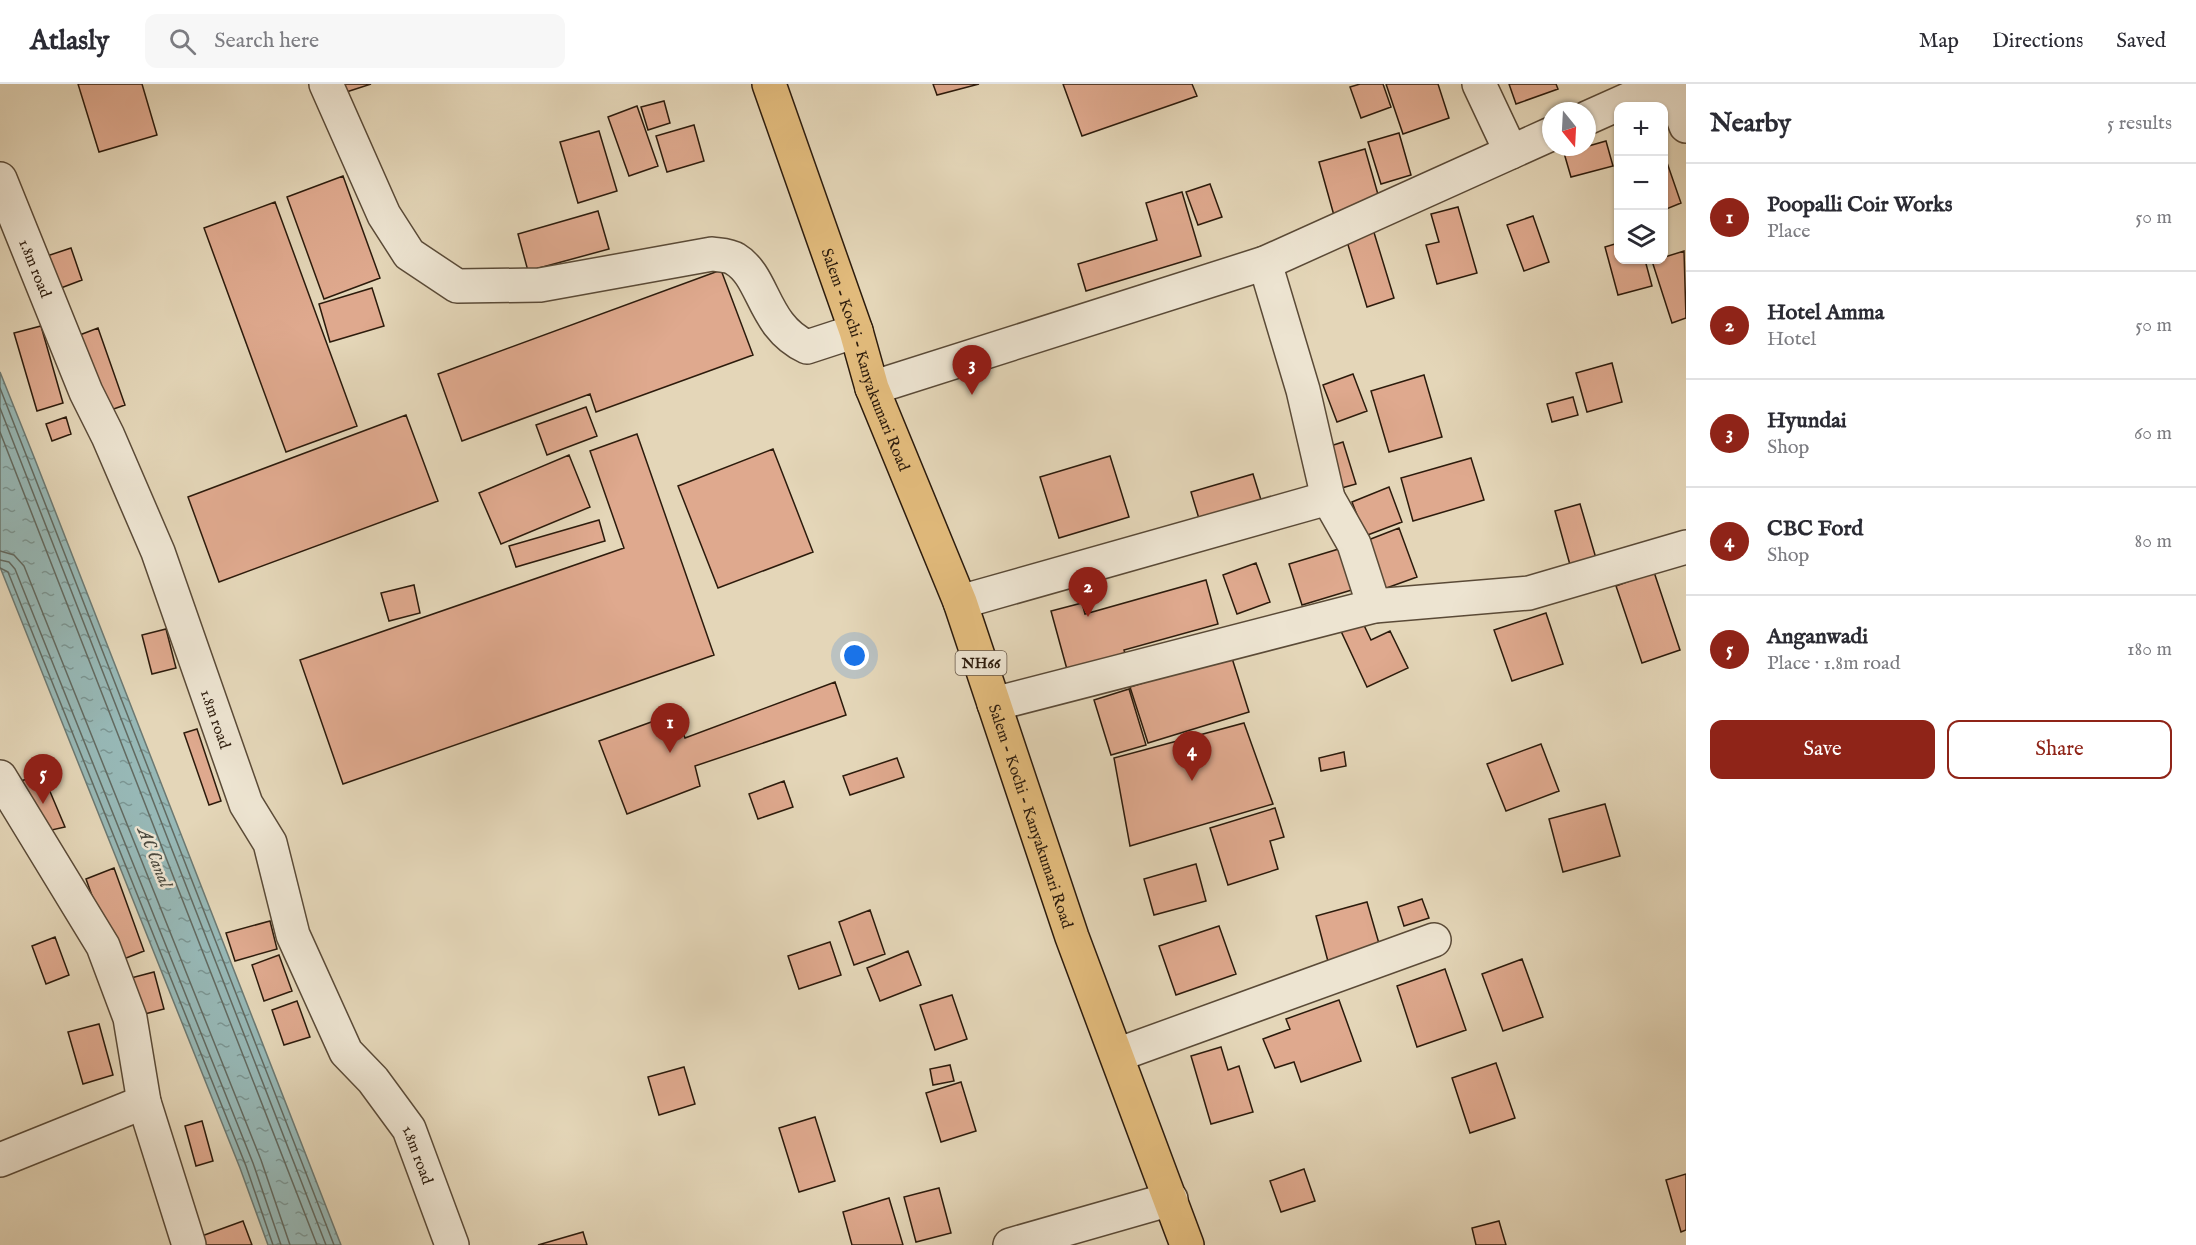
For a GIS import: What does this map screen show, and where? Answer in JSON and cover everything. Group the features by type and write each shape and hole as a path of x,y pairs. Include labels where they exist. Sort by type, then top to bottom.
{"highway":[{"name":"Salem - Kochi - Kanyakumari Road","path":"769,84 856,331 872,388 960,602 1072,937 1187,1245"}],"street":[{"path":"326,84 384,215 409,254 457,286 540,285 712,254 733,257 746,267 773,318 791,339 807,347 856,331"},
{"path":"1479,84 1511,152"},
{"path":"1596,114 1663,84"},
{"path":"1670,84 1686,126"},
{"path":"872,388 1265,263 1542,138"},
{"name":"1.8m road","path":"0,178 86,392 108,436 158,552 246,804 270,843 293,934 346,1052 372,1080 409,1129 452,1245"},
{"path":"1265,263 1303,390 1328,498 1354,544 1374,606"},
{"path":"960,602 1328,498"},
{"path":"994,704 1374,606 1529,593 1686,547"},
{"path":"0,777 103,946 130,1018 144,1102 189,1245"},
{"path":"1117,1055 1434,940"},
{"path":"0,1160 144,1102"},
{"path":"1010,1245 1171,1199"}],"water":[{"name":"AC Canal","path":"0,372 341,1245 268,1245 240,1168 0,567"}],"building":[{"path":"78,84 142,84 157,135 99,152"},
{"path":"330,84 371,84 334,96"},
{"path":"933,84 979,84 937,95"},
{"path":"1063,84 1192,84 1197,96 1082,136"},
{"path":"1360,84 1383,84 1391,107 1361,118 1350,87"},
{"path":"1386,84 1438,84 1449,118 1403,134"},
{"path":"1509,84 1556,84 1558,89 1516,104"},
{"path":"664,101 670,123 648,130 641,107"},
{"path":"637,106 658,166 629,176 608,117"},
{"path":"694,125 704,161 667,172 656,136"},
{"path":"599,131 617,191 578,203 560,142"},
{"path":"1399,133 1411,175 1381,184 1368,142"},
{"path":"1606,141 1613,166 1571,177 1565,156 1596,156 1596,144"},
{"path":"1365,149 1381,205 1335,219 1319,162"},
{"path":"1668,166 1681,203 1668,208"},
{"path":"343,176 380,278 324,299 287,197"},
{"path":"1210,184 1222,217 1198,225 1186,192"},
{"path":"1182,192 1201,256 1086,291 1078,264 1157,240 1146,203"},
{"path":"275,202 357,426 286,452 204,228"},
{"path":"1458,207 1477,273 1437,284 1426,245 1439,242 1431,214"},
{"path":"598,211 609,249 528,271 518,234"},
{"path":"1533,216 1549,262 1524,271 1507,225"},
{"path":"1372,226 1394,298 1367,307 1345,235"},
{"path":"1614,244 1614,264 1646,264 1652,286 1618,295 1605,247"},
{"path":"71,248 82,280 53,291 41,258"},
{"path":"1684,251 1686,318 1672,323 1653,264 1668,264 1668,256"},
{"path":"721,270 753,355 596,412 590,394 462,441 438,374"},
{"path":"372,288 384,326 330,342 319,304"},
{"path":"41,326 63,403 37,411 14,333"},
{"path":"98,328 125,405 105,412 77,336"},
{"path":"1612,363 1622,402 1587,412 1576,373"},
{"path":"1353,374 1367,411 1337,422 1323,385"},
{"path":"1424,375 1442,437 1389,452 1371,391"},
{"path":"1573,397 1578,415 1552,422 1547,404"},
{"path":"586,407 597,436 547,455 536,425"},
{"path":"406,415 438,501 219,582 188,497"},
{"path":"66,417 71,434 52,441 46,424"},
{"path":"637,434 714,655 343,784 300,660 624,548 590,451"},
{"path":"1343,442 1356,484 1338,489 1324,448"},
{"path":"773,449 813,552 718,588 678,486"},
{"path":"569,455 590,507 501,544 479,493"},
{"path":"1110,456 1129,517 1059,538 1040,477"},
{"path":"1471,458 1484,500 1413,521 1401,478"},
{"path":"1253,474 1262,503 1200,522 1191,492"},
{"path":"1389,487 1402,522 1365,536 1352,502"},
{"path":"1580,504 1598,565 1572,572 1555,511"},
{"path":"599,520 605,541 516,567 509,546"},
{"path":"1399,528 1417,577 1381,590 1363,542"},
{"path":"1342,548 1355,589 1302,605 1289,564"},
{"path":"1256,563 1270,602 1237,614 1223,575"},
{"path":"1654,572 1680,650 1642,663 1616,586"},
{"path":"1206,580 1218,624 1124,650 1126,657 1068,673 1051,611 1082,603 1085,614"},
{"path":"414,585 420,613 389,621 381,593"},
{"path":"1546,613 1563,664 1512,681 1494,630"},
{"path":"1361,619 1371,640 1390,631 1408,668 1367,687 1340,629"},
{"path":"166,629 176,668 152,674 142,635"},
{"path":"1231,655 1249,712 1148,743 1130,687"},
{"path":"835,682 846,715 695,766 700,786 627,814 599,741 676,713 685,738"},
{"path":"1129,689 1146,745 1111,755 1094,700"},
{"path":"1244,723 1273,804 1130,846 1114,758"},
{"path":"197,729 221,801 209,805 184,733"},
{"path":"1541,744 1559,791 1506,811 1487,764"},
{"path":"1344,752 1346,766 1321,771 1319,758"},
{"path":"897,758 904,777 850,795 843,776"},
{"path":"43,775 65,827 43,832 20,781"},
{"path":"784,781 793,807 758,819 749,794"},
{"path":"1605,804 1620,856 1563,872 1549,819"},
{"path":"1275,808 1284,837 1270,841 1278,869 1228,885 1210,828"},
{"path":"1196,864 1206,901 1154,915 1144,879"},
{"path":"114,868 144,951 116,962 86,879"},
{"path":"1422,899 1429,918 1404,926 1398,907"},
{"path":"1367,902 1382,954 1330,969 1316,916"},
{"path":"870,910 885,954 854,965 839,922"},
{"path":"270,921 277,949 235,961 226,933"},
{"path":"1219,926 1236,974 1176,995 1159,946"},
{"path":"55,937 69,975 46,984 32,946"},
{"path":"830,942 841,975 799,989 788,956"},
{"path":"908,951 921,985 880,1001 867,968"},
{"path":"279,955 292,991 264,1001 252,965"},
{"path":"1522,959 1543,1017 1503,1031 1482,974"},
{"path":"1445,969 1466,1030 1417,1047 1397,986"},
{"path":"154,972 164,1009 137,1016 127,979"},
{"path":"952,995 967,1039 935,1050 920,1005"},
{"path":"1339,1000 1361,1061 1301,1082 1294,1062 1275,1068 1263,1039 1290,1029 1286,1019"},
{"path":"297,1001 310,1037 284,1045 272,1010"},
{"path":"99,1024 113,1075 83,1084 68,1032"},
{"path":"1221,1047 1228,1070 1239,1066 1253,1112 1211,1124 1191,1056"},
{"path":"1496,1063 1515,1118 1470,1133 1452,1078"},
{"path":"950,1065 954,1081 933,1085 930,1069"},
{"path":"684,1067 695,1104 659,1115 648,1077"},
{"path":"961,1082 976,1131 941,1142 926,1093"},
{"path":"815,1117 835,1181 799,1192 779,1128"},
{"path":"202,1121 213,1161 196,1166 185,1126"},
{"path":"1304,1169 1315,1201 1281,1212 1270,1181"},
{"path":"1686,1174 1686,1230 1681,1232 1666,1180"},
{"path":"939,1188 951,1233 916,1242 904,1197"},
{"path":"889,1198 903,1245 852,1245 843,1212"},
{"path":"243,1221 252,1245 202,1245 199,1237"},
{"path":"1499,1221 1506,1245 1476,1245 1472,1228"},
{"path":"583,1232 587,1245 538,1245"}],"place":[{"name":"Hyundai","path":"972,395"},
{"name":"Hotel Amma","path":"1088,617"},
{"name":"Poopalli Coir Works","path":"670,753"},
{"name":"CBC Ford","path":"1192,781"},
{"name":"Anganwadi","path":"43,804"}]}
